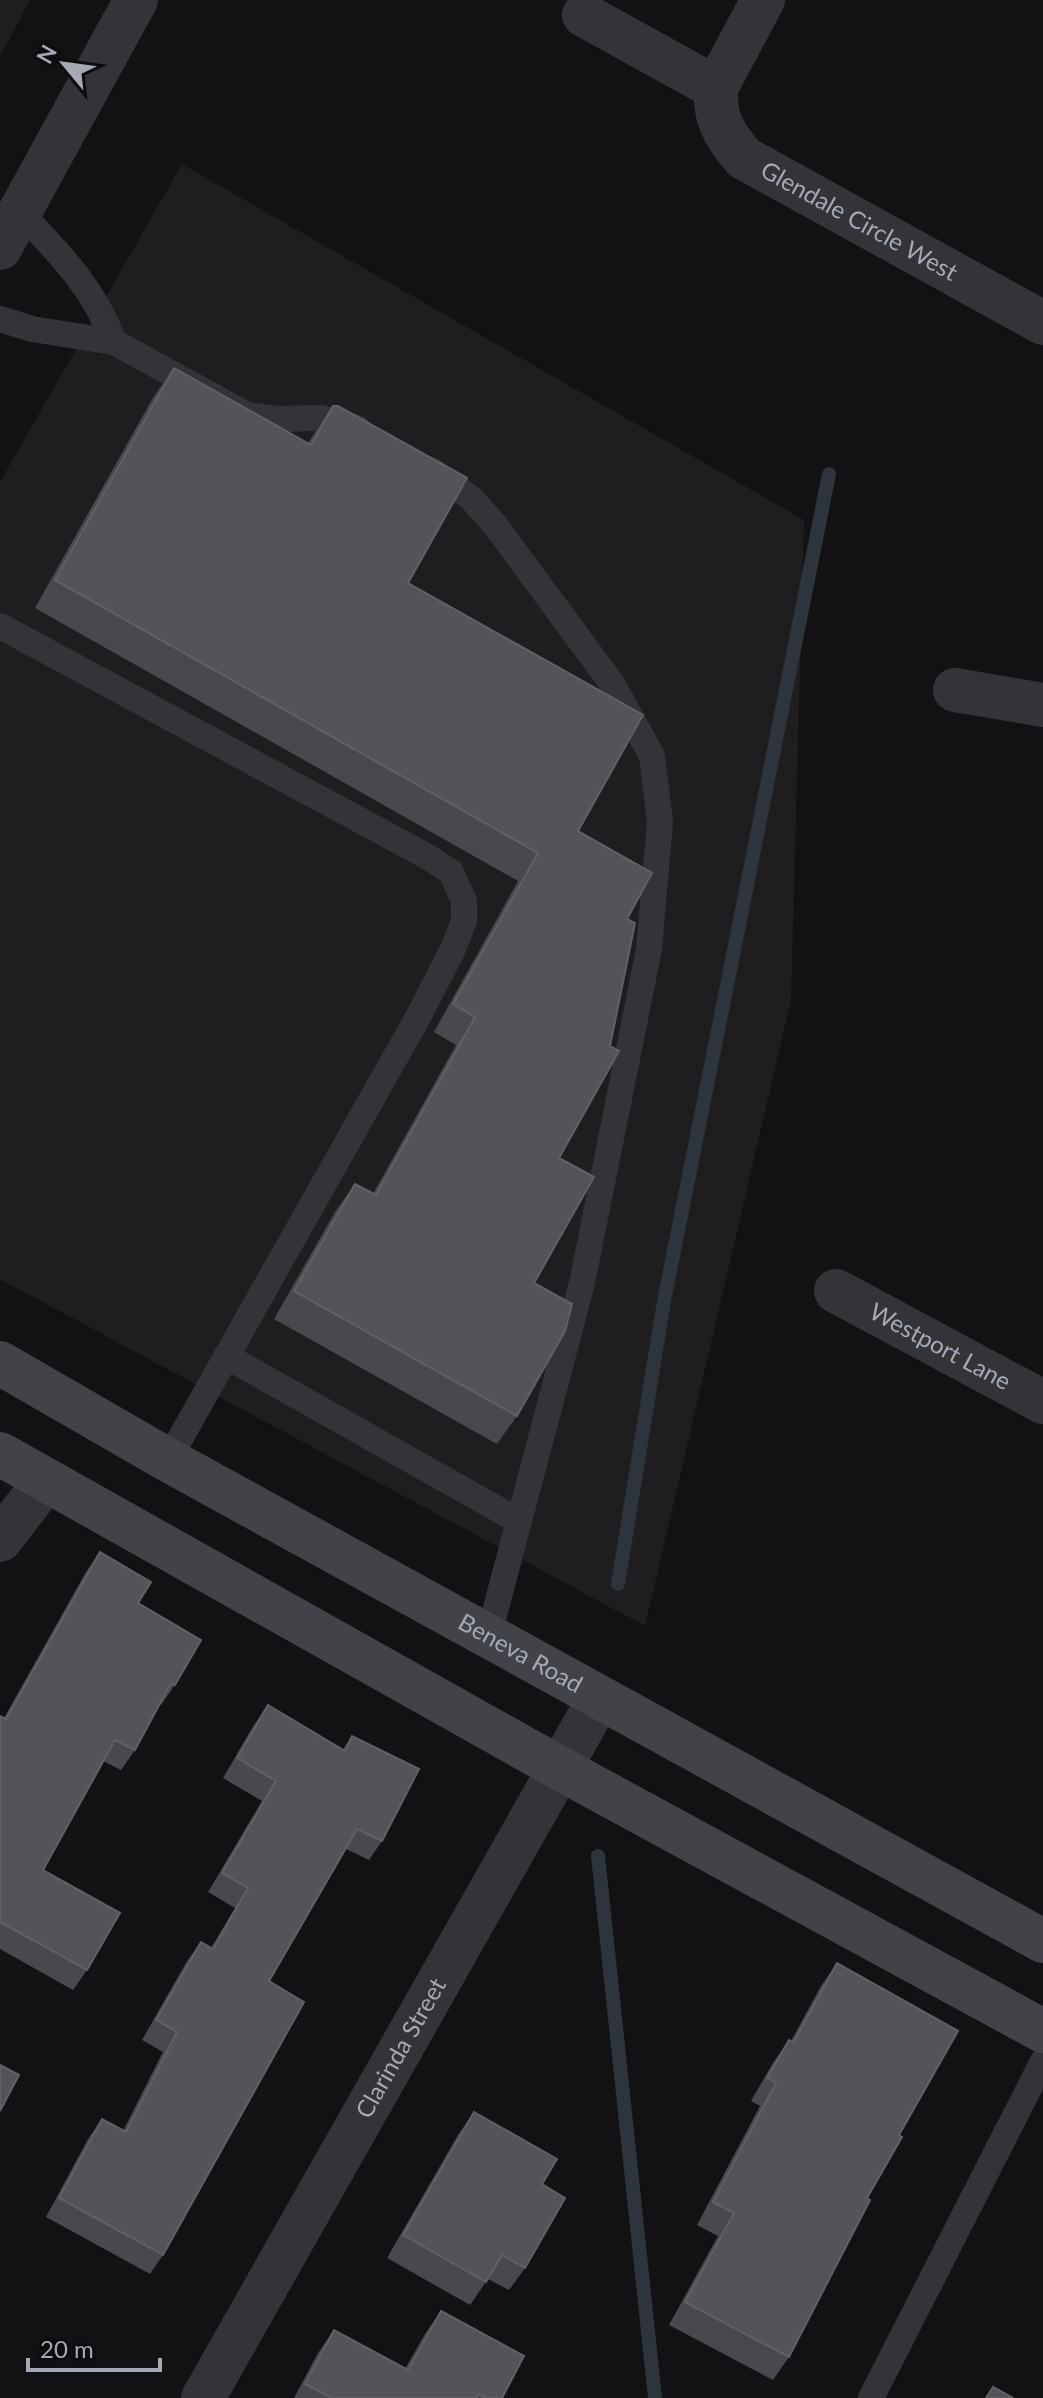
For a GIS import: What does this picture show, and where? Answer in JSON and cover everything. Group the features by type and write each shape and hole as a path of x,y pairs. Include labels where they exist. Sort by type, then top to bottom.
{"main road":[{"name":"Beneva Road","path":"0,1363 488,1638 1043,1941"},
{"path":"0,1454 561,1769 1043,2031"}],"street":[{"path":"10,230 136,0"},
{"path":"584,15 716,88 763,0"},
{"name":"Glendale Circle West","path":"716,88 715,112 726,137 744,158 1043,323"},
{"path":"955,690 1043,705"},
{"name":"Westport Lane","path":"836,1291 1043,1402"},
{"path":"0,1540 45,1482"},
{"name":"Clarinda Street","path":"203,2398 599,1699"}],"lane":[{"path":"10,230 76,271 95,299 114,342"},
{"path":"0,319 32,329 114,342 247,415 337,420 384,443"},
{"path":"407,456 471,498 613,685 652,756 660,822 649,949 588,1252 547,1421 517,1520 488,1638"},
{"path":"0,626 430,858 451,872 459,885 464,921 453,949 418,1017 168,1460"},
{"path":"226,1356 517,1520"},
{"path":"871,2398 1043,2061"}],"shaded area":[{"path":"0,0 30,0 0,57"},
{"path":"182,164 804,520 791,1000 645,1626 0,1279 0,482"}],"building":[{"path":"174,368 311,445 333,406 338,406 467,478 408,583 643,715 578,831 652,873 627,919 635,923 610,1046 619,1051 559,1158 594,1177 534,1283 572,1304 565,1331 517,1416 294,1291 355,1184 376,1195 475,1017 453,1004 538,853 55,580"},
{"path":"100,1552 151,1582 138,1603 201,1640 175,1685 171,1683 135,1750 115,1740 43,1870 120,1913 87,1970 0,1922 0,1716 6,1719"},
{"path":"268,1705 345,1751 352,1736 419,1769 382,1841 357,1829 269,1981 304,2002 163,2255 59,2198 102,2119 126,2132 177,2032 156,2020 201,1942 213,1949 248,1888 222,1873 276,1781 237,1758"},
{"path":"837,1963 958,2031 899,2135 902,2137 867,2198 870,2200 789,2357 685,2302 734,2213 713,2202 776,2083 767,2078 789,2040 793,2043"},
{"path":"0,2065 19,2075 0,2111"},
{"path":"474,2112 557,2159 542,2184 565,2198 525,2268 502,2255 486,2282 403,2235"},
{"path":"441,2311 524,2356 502,2398 486,2398 478,2394 476,2398 332,2398 305,2384 334,2330 408,2370"},
{"path":"993,2387 1013,2398 986,2398"}],"waterway":[{"path":"618,1584 664,1301 829,474"},
{"path":"598,1856 655,2398"}]}
